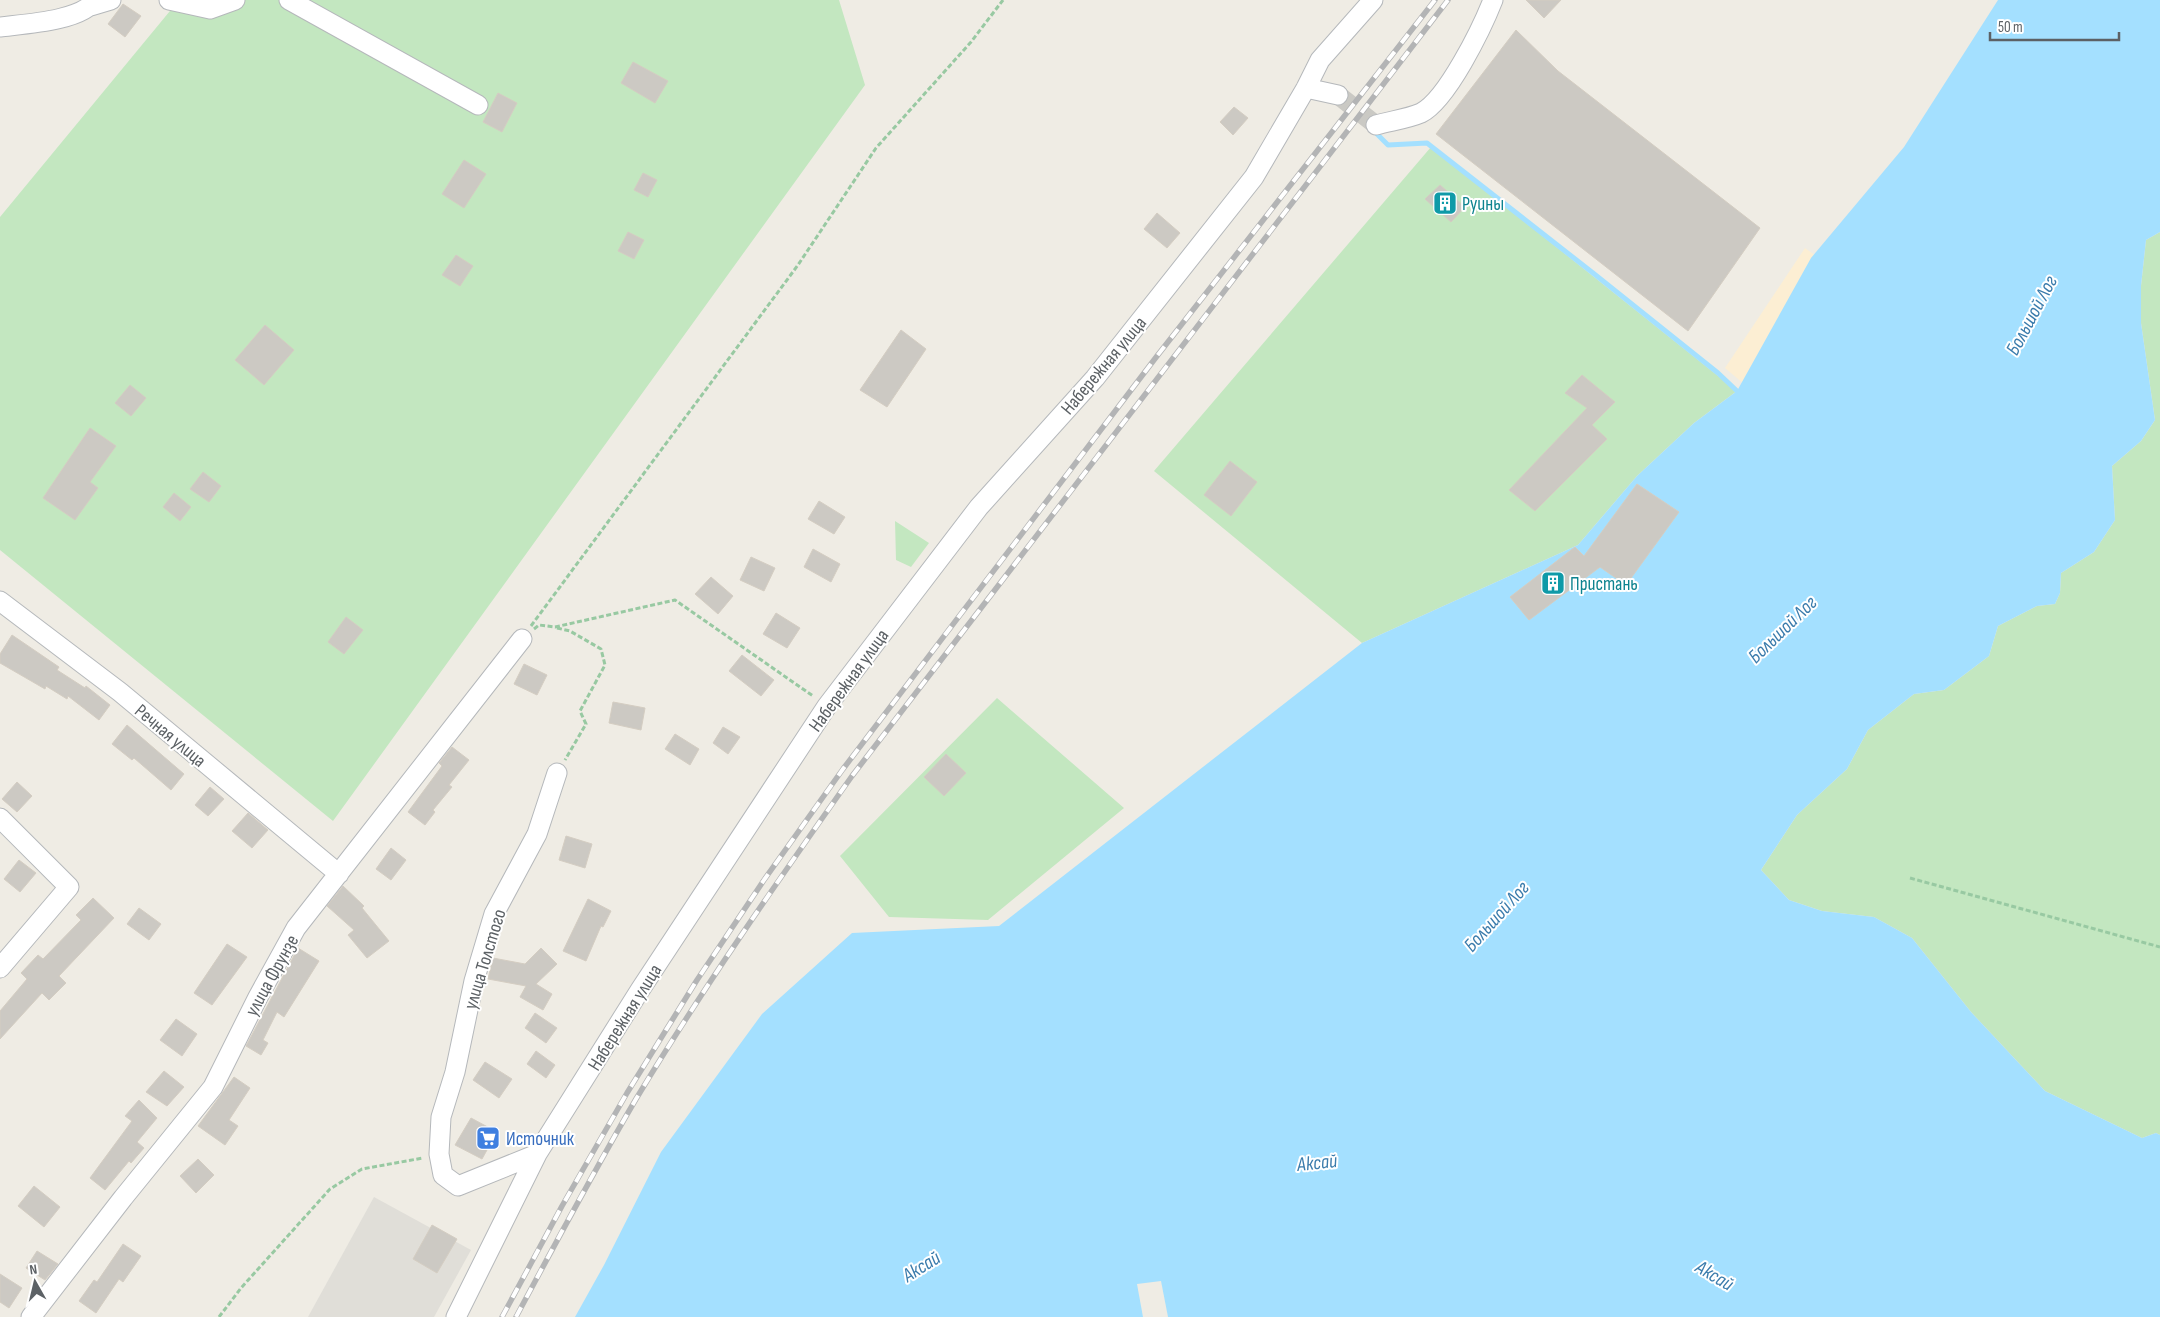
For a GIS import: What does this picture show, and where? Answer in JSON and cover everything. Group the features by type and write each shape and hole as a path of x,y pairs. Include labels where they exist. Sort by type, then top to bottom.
{"street":[{"path":"0,26 64,18 93,3 111,0"},
{"path":"170,0 210,8 235,0"},
{"path":"289,0 478,105"},
{"name":"Набережная улица","path":"456,1317 537,1154 645,982 828,706 979,507 1095,378 1254,177 1306,88 1320,60 1373,0"},
{"path":"1376,125 1420,114 1435,104 1481,31 1493,0"},
{"path":"1306,88 1338,95"},
{"name":"Речная улица","path":"0,601 120,692 338,874"},
{"name":"улица Фрунзе","path":"31,1317 123,1198 213,1087 258,997 296,928 522,639"},
{"name":"улица Толстого","path":"537,1154 458,1186 443,1175 439,1154 441,1117 455,1072 474,981 494,914 537,834 557,773"},
{"path":"0,818 69,888 0,968"}],"path":[{"path":"522,639 798,265 876,148 972,42 1003,0"},
{"path":"555,628 675,600 828,706"},
{"path":"522,639 539,626 555,628 570,631 601,649 605,665 580,711 586,724 557,773"},
{"path":"1910,878 2160,947"},
{"path":"219,1317 241,1288 330,1189 362,1169 439,1154"}],"shaded area":[{"path":"374,1197 471,1250 434,1317 308,1317"}],"green space":[{"path":"179,0 839,0 865,85 333,821 0,550 0,217"},
{"path":"1431,147 1737,391 1694,423 1637,476 1578,545 1362,643 1154,471"},
{"path":"2160,232 2160,1135 2156,1133 2142,1138 2045,1091 1971,1012 1912,938 1874,917 1822,911 1789,900 1761,870 1797,815 1847,769 1868,730 1914,694 1944,690 1989,656 1998,626 2037,606 2055,604 2060,593 2061,573 2094,552 2115,520 2112,466 2141,441 2155,420 2141,323 2141,286 2146,240"},
{"path":"895,521 929,543 911,567 896,560"},
{"path":"997,698 1124,808 988,920 889,917 840,856"}],"sand":[{"path":"1805,248 1831,267 1757,395 1725,368"}],"water":[{"path":"1998,0 2160,0 2160,232 2146,240 2141,286 2141,323 2155,420 2141,441 2112,466 2115,520 2094,552 2061,573 2060,593 2055,604 2037,606 1998,626 1989,656 1944,690 1914,694 1868,730 1847,769 1797,815 1761,870 1789,900 1822,911 1874,917 1912,938 1971,1012 2045,1091 2142,1138 2156,1133 2160,1135 2160,1317 575,1317 604,1265 661,1152 762,1014 852,933 999,926 1362,643 1578,545 1637,476 1694,423 1737,391 1811,258 1904,147"}],"pier":[{"path":"1161,1281 1168,1317 1143,1317 1137,1284"}],"building":[{"path":"1526,0 1561,0 1544,18"},
{"path":"123,4 141,16 125,37 108,24"},
{"path":"1516,30 1558,71 1760,228 1688,331 1436,134"},
{"path":"633,62 668,81 655,103 621,83"},
{"path":"498,93 517,103 502,132 483,122"},
{"path":"1234,107 1248,118 1233,135 1220,122"},
{"path":"464,160 486,174 464,208 442,194"},
{"path":"643,173 657,180 648,197 634,190"},
{"name":"Руины","path":"1440,185 1465,207 1451,222 1425,199"},
{"path":"1157,213 1180,233 1167,248 1144,229"},
{"path":"628,232 644,240 634,259 618,251"},
{"path":"456,255 473,266 460,286 442,275"},
{"path":"265,325 294,350 264,385 235,360"},
{"path":"901,330 926,349 887,407 860,390"},
{"path":"1582,375 1615,402 1592,425 1607,439 1535,511 1509,490 1587,408 1565,393"},
{"path":"130,385 146,398 131,416 115,403"},
{"path":"90,428 116,446 90,482 98,488 75,520 43,498"},
{"path":"1230,461 1257,482 1231,516 1204,495"},
{"path":"203,472 221,486 209,502 190,489"},
{"path":"1637,484 1679,512 1626,585 1600,567 1529,620 1510,597 1575,547 1584,556"},
{"path":"174,493 191,507 180,521 163,507"},
{"path":"819,501 845,517 834,534 808,519"},
{"path":"813,549 840,564 831,582 804,567"},
{"path":"751,557 775,568 764,591 740,580"},
{"path":"711,577 733,596 718,614 695,594"},
{"path":"776,613 800,628 787,648 763,634"},
{"path":"346,617 363,630 344,654 328,642"},
{"path":"12,635 59,667 57,670 85,688 86,686 110,705 99,720 68,696 67,699 46,686 45,689 0,663 0,654"},
{"path":"742,655 774,680 761,696 729,671"},
{"path":"524,664 547,675 537,695 514,684"},
{"path":"613,702 645,708 641,730 609,723"},
{"path":"127,725 184,774 171,790 134,758 132,760 112,744"},
{"path":"723,727 740,737 728,754 713,743"},
{"path":"675,734 699,749 690,765 665,749"},
{"path":"452,747 469,760 449,785 452,787 433,810 435,812 425,825 408,812 442,766 439,763"},
{"path":"946,754 966,773 944,796 924,777"},
{"path":"17,782 32,796 17,812 2,799"},
{"path":"210,787 224,799 208,816 195,805"},
{"path":"248,813 268,830 252,848 232,831"},
{"path":"566,836 592,844 585,868 559,860"},
{"path":"391,848 406,860 391,880 376,869"},
{"path":"19,860 36,873 20,892 4,879"},
{"path":"343,886 364,906 362,908 389,941 367,958 348,935 354,930 327,906"},
{"path":"93,898 114,918 59,976 66,983 49,1000 42,993 0,1039 0,1011 27,979 21,973 38,955 43,959 81,920 76,915"},
{"path":"588,899 611,911 603,927 601,926 586,961 563,951"},
{"path":"139,908 161,924 149,940 127,924"},
{"path":"227,944 247,957 212,1005 194,993"},
{"path":"298,948 319,961 284,1017 277,1012 263,1040 268,1043 261,1055 246,1046"},
{"path":"541,948 557,964 536,984 552,994 543,1010 520,997 526,986 488,979 493,958 525,964"},
{"path":"535,1013 557,1028 546,1043 525,1028"},
{"path":"176,1019 197,1034 182,1056 160,1040"},
{"path":"536,1051 555,1065 546,1078 527,1064"},
{"path":"485,1062 512,1079 499,1098 473,1080"},
{"path":"164,1071 184,1087 167,1106 146,1092"},
{"path":"234,1077 250,1088 229,1120 238,1126 225,1145 198,1126"},
{"path":"139,1100 157,1118 137,1142 144,1148 131,1163 129,1161 105,1190 90,1178 132,1121 125,1116"},
{"path":"471,1118 497,1132 482,1159 455,1145"},
{"path":"198,1159 214,1175 196,1193 180,1176"},
{"path":"34,1186 60,1207 44,1227 18,1206"},
{"path":"432,1225 457,1239 437,1273 413,1259"},
{"path":"123,1244 141,1256 123,1282 119,1279 96,1313 79,1301 94,1280 97,1282"},
{"path":"37,1251 58,1264 45,1280 26,1268"},
{"path":"0,1274 22,1288 9,1308 0,1302"}],"waterway":[{"path":"1373,130 1388,145 1427,143 1593,273 1718,373 1737,391"}],"tunnel":[{"path":"1338,95 1376,125"}],"railway":[{"path":"502,1317 562,1206 627,1093 697,980 764,880 843,769 1157,356 1435,0"},
{"path":"516,1317 605,1153 661,1058 741,936 852,776 1448,0"}],"place":[{"name":"Руины","path":"1445,203"},
{"name":"Пристань","path":"1553,583"},
{"name":"Источник","path":"488,1138"}],"water label":[{"name":"Большой Лог","path":"2031,315"},
{"name":"Большой Лог","path":"1782,629"},
{"name":"Большой Лог","path":"1496,916"},
{"name":"Аксай","path":"1317,1162"},
{"name":"Аксай","path":"921,1266"},
{"name":"Аксай","path":"1715,1275"}]}
